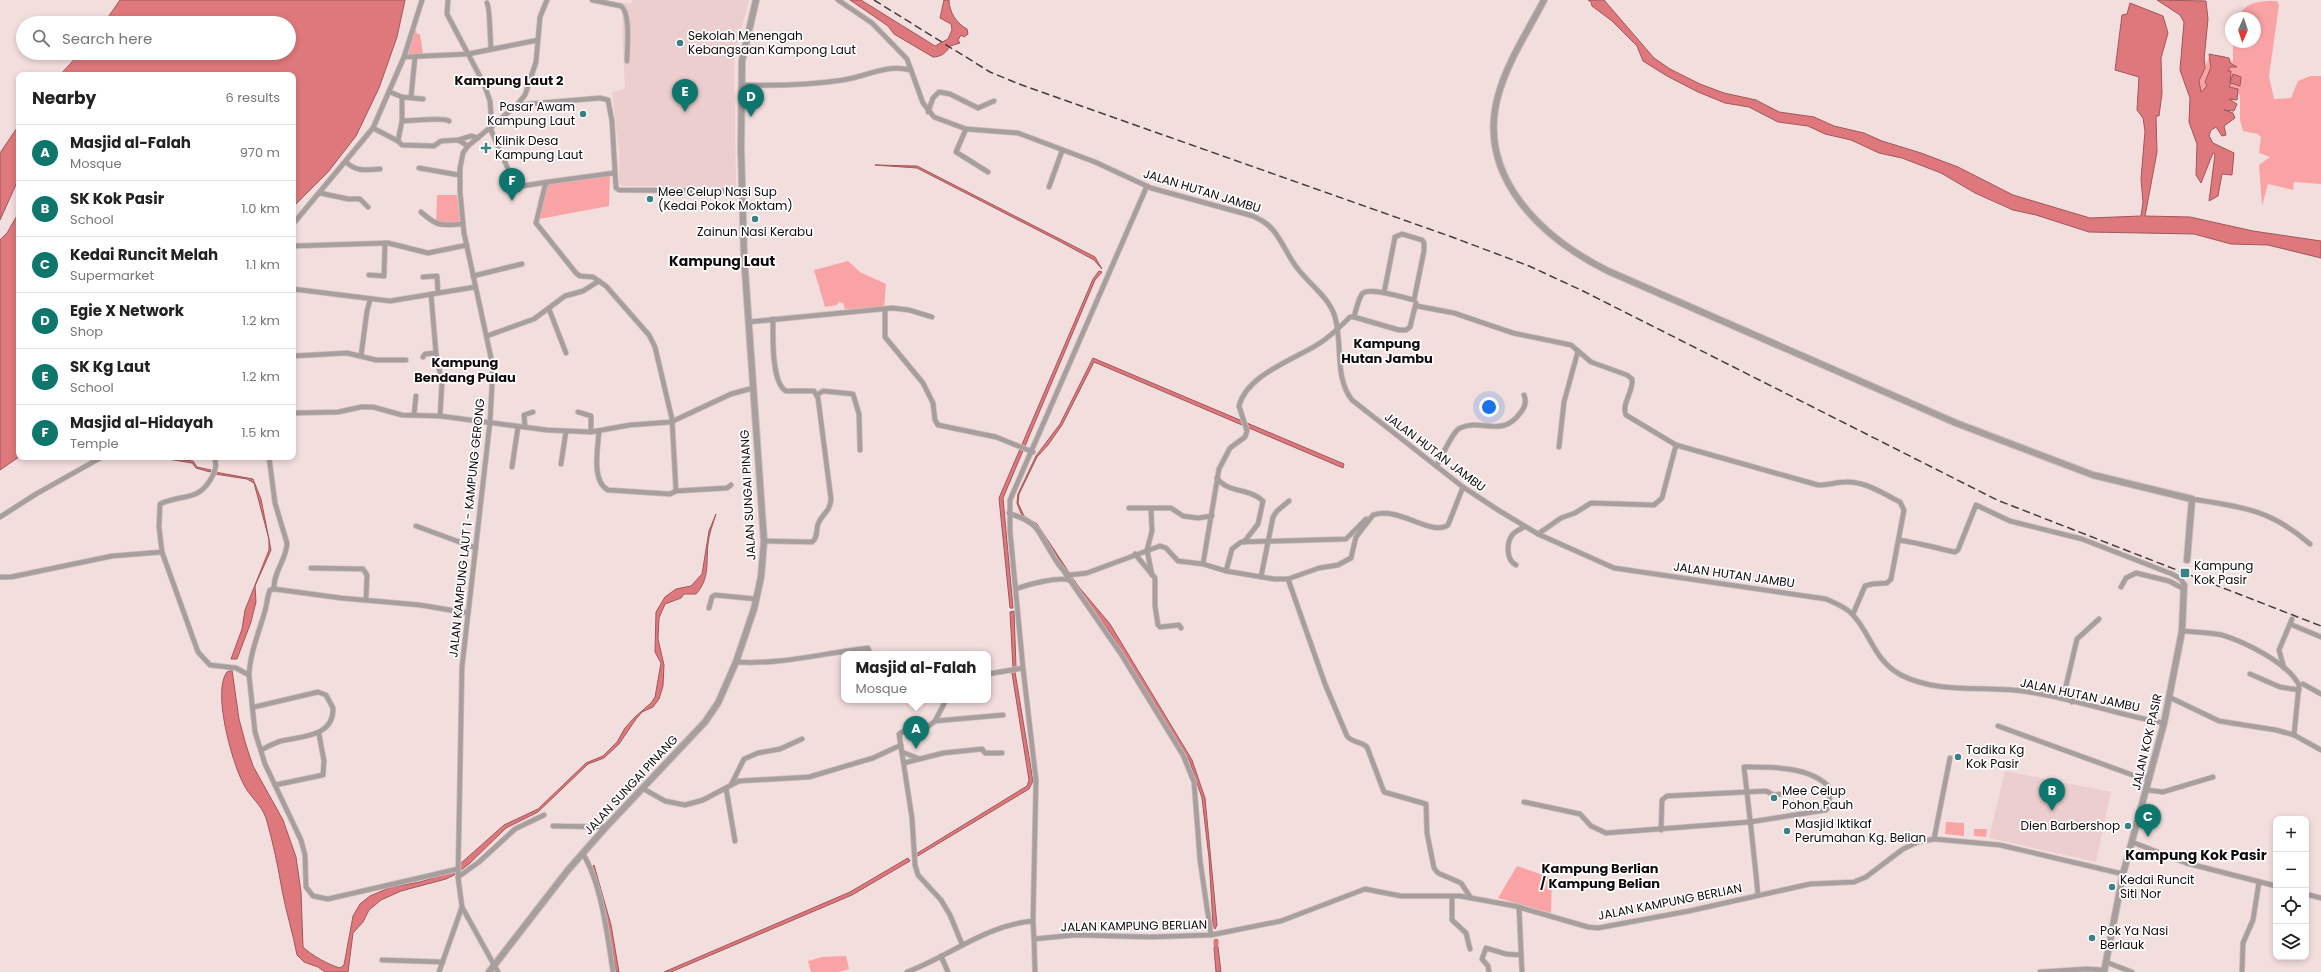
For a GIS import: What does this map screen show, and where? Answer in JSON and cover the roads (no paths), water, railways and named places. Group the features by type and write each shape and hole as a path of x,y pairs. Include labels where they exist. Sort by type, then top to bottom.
{"street":[{"path":"296,221 373,128 404,57 422,0"},
{"path":"448,0 447,14 490,101 491,127 516,186 614,173"},
{"name":"JALAN KAMPUNG LAUT 1 - KAMPUNG GERONG","path":"498,972 495,964 462,907 458,873 461,674 490,422 493,367 463,224 459,175 461,161 468,146 518,105 525,95 536,62 540,17 547,0"},
{"path":"592,0 621,6 624,9 627,16 627,61"},
{"name":"JALAN SUNGAI PINANG","path":"489,972 606,827 705,722 718,703 736,662 756,599 762,570 764,541 748,322 742,191 741,85 744,44 756,0"},
{"path":"838,0 860,13 879,29 907,59 923,104 928,112"},
{"path":"1544,0 1504,76 1496,103 1494,132 1500,160 1511,190 1520,204 1532,218 1572,251 1588,261 1636,284 1956,423 2093,475 2192,499 2247,508 2266,514 2294,530 2310,544"},
{"path":"487,3 490,12 488,27 491,49"},
{"path":"404,57 468,54 538,40"},
{"path":"411,97 415,57"},
{"path":"741,85 834,82 868,75 892,67 911,70"},
{"path":"390,92 402,97 423,98"},
{"path":"928,112 933,98 939,92 950,94 978,108 994,101"},
{"path":"398,141 402,121 402,97"},
{"path":"518,105 600,98 608,100 612,121 614,173 616,188 619,190 742,191"},
{"name":"JALAN HUTAN JAMBU","path":"928,112 934,117 966,130 1018,133 1094,162 1147,186 1264,221 1273,230 1297,269 1331,307 1337,330 1341,378 1347,393 1366,413 1437,465 1463,487 1524,527 1538,534 1614,568 1816,596 1835,602 1853,614 1878,654 1890,668 1901,675 1930,685 2028,692 2164,723"},
{"path":"402,121 429,121 441,118 449,121"},
{"path":"373,128 398,141 402,146 434,146 441,141 458,140 471,136 478,138"},
{"path":"966,130 956,152 988,172"},
{"path":"458,140 468,146"},
{"path":"1049,187 1062,151"},
{"path":"346,162 352,167 365,171 380,169"},
{"path":"419,168 459,175"},
{"path":"548,182 545,186 536,223 576,273 599,281 646,331 656,347 672,419 676,491"},
{"path":"1035,972 1033,921 1036,780 1023,668 1009,513 1012,495 1032,452 1084,326 1147,186"},
{"path":"320,193 348,199 360,199 368,207"},
{"path":"421,212 434,223 439,225 463,224"},
{"path":"1203,564 1217,478 1224,457 1234,444 1245,437 1247,428 1240,413 1239,406 1245,392 1277,365 1310,349 1337,330 1350,317 1399,330 1406,330 1410,327 1417,306 1414,300 1424,243 1402,234 1395,237 1384,293"},
{"path":"369,275 384,276 385,243"},
{"path":"296,246 385,243 428,253 467,245"},
{"path":"473,276 522,264"},
{"path":"424,277 437,276 438,293"},
{"path":"487,336 534,319 566,296 583,291 599,281"},
{"path":"296,289 370,300 390,301 475,287"},
{"path":"1354,317 1362,294 1366,290 1414,300"},
{"path":"431,294 436,353 442,383 440,416"},
{"path":"361,356 367,310 370,300"},
{"path":"1417,306 1454,313 1513,333 1565,343 1578,351 1591,362 1631,377 1633,384 1625,409 1626,415 1676,445 1818,485 1847,482 1861,483 1902,504 1904,510 1892,579 1887,583 1865,586 1853,614"},
{"path":"549,309 566,353"},
{"path":"884,310 886,337 923,383 933,403 935,420 938,426 996,437 1032,452"},
{"path":"748,322 826,313 884,310 909,310 932,317"},
{"path":"764,541 812,542 816,538 818,524 830,510 832,490 816,395 811,391 786,390 781,385 775,367 773,319"},
{"path":"1559,447 1564,402 1578,351"},
{"path":"296,356 343,353 376,360 406,360"},
{"path":"424,357 425,354 436,353"},
{"path":"296,413 338,412 361,407 373,407 402,415 440,416 518,427 591,432 630,425 671,422 731,394 753,388"},
{"path":"816,395 823,391 853,394 859,410 860,450"},
{"path":"1437,465 1457,430 1465,427 1506,426 1514,420 1523,409 1526,401 1524,395"},
{"path":"414,415 416,396"},
{"path":"525,427 524,415 533,412"},
{"path":"578,412 591,416 591,432"},
{"path":"512,467 518,427"},
{"path":"561,464 566,431"},
{"path":"599,431 598,476 605,488 653,494 670,494 676,491 727,488 731,484"},
{"path":"1538,534 1565,516 1575,513 1591,503 1654,505 1662,498 1676,445"},
{"path":"0,518 36,494 97,460"},
{"path":"215,460 216,469 203,490 198,494 160,504 159,527 162,552 198,652 210,665 236,668 249,675"},
{"path":"269,460 275,503 287,543 287,549 276,574 274,589"},
{"path":"1217,478 1221,483 1254,494 1263,501 1258,524 1244,542 1232,549 1226,571"},
{"path":"1244,542 1346,539 1358,525 1372,515 1379,513 1394,514 1430,528 1444,528 1448,525 1463,487"},
{"path":"2187,560 2192,499"},
{"path":"1261,577 1267,541 1277,511 1289,501"},
{"path":"1899,540 1922,543 1932,548 1956,552 1976,505 2016,523 2082,539 2172,574 2181,579 2184,587"},
{"path":"1129,508 1174,508 1183,516 1212,516"},
{"path":"1151,509 1152,531 1146,550 1152,575"},
{"path":"1009,513 1023,519 1036,528 1121,654 1183,755 1194,782 1200,860 1211,936"},
{"path":"1066,573 1073,576 1114,564 1146,550 1163,547 1178,562 1203,564 1226,571 1261,577 1288,579 1319,568 1338,565 1350,558 1356,537 1372,515"},
{"path":"416,526 476,548"},
{"path":"1516,565 1511,562 1509,556 1510,540 1514,533 1524,527"},
{"path":"0,577 11,577 112,556 162,552"},
{"path":"1135,554 1155,580 1155,606 1158,625 1160,627 1178,625 1181,628"},
{"path":"311,568 363,569 367,576 366,600"},
{"path":"2121,587 2126,578 2136,573 2169,581 2184,587"},
{"path":"1016,590 1038,582 1061,579 1071,581"},
{"path":"1288,579 1325,684 1347,736 1367,747 1384,792 1426,804 1427,834 1434,868 1438,873 1461,883 1471,898"},
{"name":"JALAN KOK PASIR","path":"2104,971 2123,874 2164,723 2182,631 2184,587"},
{"path":"468,613 425,605 366,600 274,589 270,590 264,617 250,662 249,675 254,707 255,732 275,785 300,840 305,855 306,887 313,896 328,899 458,873 479,862 515,829 544,815"},
{"path":"709,608 712,597 715,595 756,599"},
{"path":"2072,702 2065,690 2077,639 2099,619"},
{"path":"2284,668 2279,650 2292,619"},
{"path":"2290,624 2321,637"},
{"path":"2182,631 2220,635 2233,639 2284,668 2297,680 2299,690 2294,736"},
{"path":"842,651 868,648 869,651"},
{"path":"736,662 769,664 841,651"},
{"path":"991,673 1023,668"},
{"path":"2250,674 2280,687 2299,690"},
{"path":"2303,684 2321,694"},
{"path":"254,707 322,692 333,708 333,712 327,726 319,734 278,742 261,750"},
{"path":"2169,697 2225,723 2270,729 2294,736 2321,750"},
{"path":"944,703 935,721 925,729 904,731 899,734 912,818 913,854 918,875 941,900 950,915 962,944"},
{"path":"935,721 1003,715"},
{"path":"1998,726 2138,776 2150,778"},
{"path":"275,785 323,775 324,755 319,734"},
{"path":"731,785 744,760 758,753 780,749 802,739"},
{"path":"642,788 665,801 685,805 703,800 731,785 750,780 809,778 873,758 901,745"},
{"path":"904,763 943,753 982,749 985,753 1002,753"},
{"path":"902,752 920,759"},
{"path":"1934,839 1950,758"},
{"path":"1524,802 1580,814 1591,826 1606,833 1661,830 1750,822 1826,810 1830,806 1830,790 1826,784 1808,775 1791,770 1744,767 1747,792 1750,822 1758,895"},
{"path":"2147,790 2163,792 2213,777"},
{"path":"726,788 735,841"},
{"path":"1661,830 1660,807 1662,800 1667,796 1767,791 1774,795 1781,794"},
{"path":"553,826 606,827"},
{"name":"JALAN KAMPUNG BERLIAN","path":"1034,939 1075,935 1211,936 1281,921 1365,889 1401,896 1452,896 1471,898 1519,907 1588,927 1598,928 1689,911 1810,884 1854,882 1866,877 1903,849 1918,842 1934,839 2000,845 2123,874"},
{"path":"2132,842 2167,857 2273,885"},
{"path":"583,854 588,862 599,900 613,972"},
{"path":"2242,972 2243,943 2253,920 2259,882"},
{"path":"2309,895 2321,898"},
{"path":"1452,896 1452,920 1466,933 1470,949"},
{"path":"439,972 462,907"},
{"path":"1519,907 1522,972"},
{"path":"907,972 962,944 1002,926 1033,921"},
{"path":"1489,972 1488,966 1482,959 1486,948 1506,954 1521,956"},
{"path":"941,956 948,972"},
{"path":"382,960 443,962"},
{"path":"2106,962 2132,972"},
{"path":"2040,972 2087,969 2104,971"}],"railway":[{"path":"874,0 990,72 1019,84 1452,237 1529,266 1583,291 1997,500 2321,626"}],"place":[{"name":"Sekolah Menengah Kebangsaan Kampong Laut","path":"680,43"},
{"name":"SK Kg Laut","path":"685,112"},
{"name":"Pasar Awam Kampung Laut","path":"583,114"},
{"name":"Egie X Network","path":"751,117"},
{"name":"Klinik Desa Kampung Laut","path":"486,148"},
{"name":"Mee Celup Nasi Sup (Kedai Pokok Moktam)","path":"650,199"},
{"name":"Masjid al-Hidayah","path":"512,201"},
{"name":"Zainun Nasi Kerabu","path":"755,219"},
{"name":"Kampung Kok Pasir","path":"2185,573"},
{"name":"Masjid al-Falah","path":"916,749"},
{"name":"Tadika Kg Kok Pasir","path":"1958,757"},
{"name":"Mee Celup Pohon Pauh","path":"1774,798"},
{"name":"SK Kok Pasir","path":"2052,811"},
{"name":"Dien Barbershop","path":"2128,826"},
{"name":"Masjid Iktikaf Perumahan Kg. Belian","path":"1787,831"},
{"name":"Kedai Runcit Melah","path":"2148,837"},
{"name":"Kedai Runcit Siti Nor","path":"2112,887"},
{"name":"Pok Ya Nasi Berlauk","path":"2092,938"}],"district":[{"name":"Kampung Laut 2","path":"509,80"},
{"name":"Kampung Laut","path":"722,261"},
{"name":"Kampung Hutan Jambu","path":"1387,350"},
{"name":"Kampung Bendang Pulau","path":"465,370"},
{"name":"Kampung Kok Pasir","path":"2196,855"},
{"name":"Kampung Berlian / Kampung Belian","path":"1600,876"}]}
